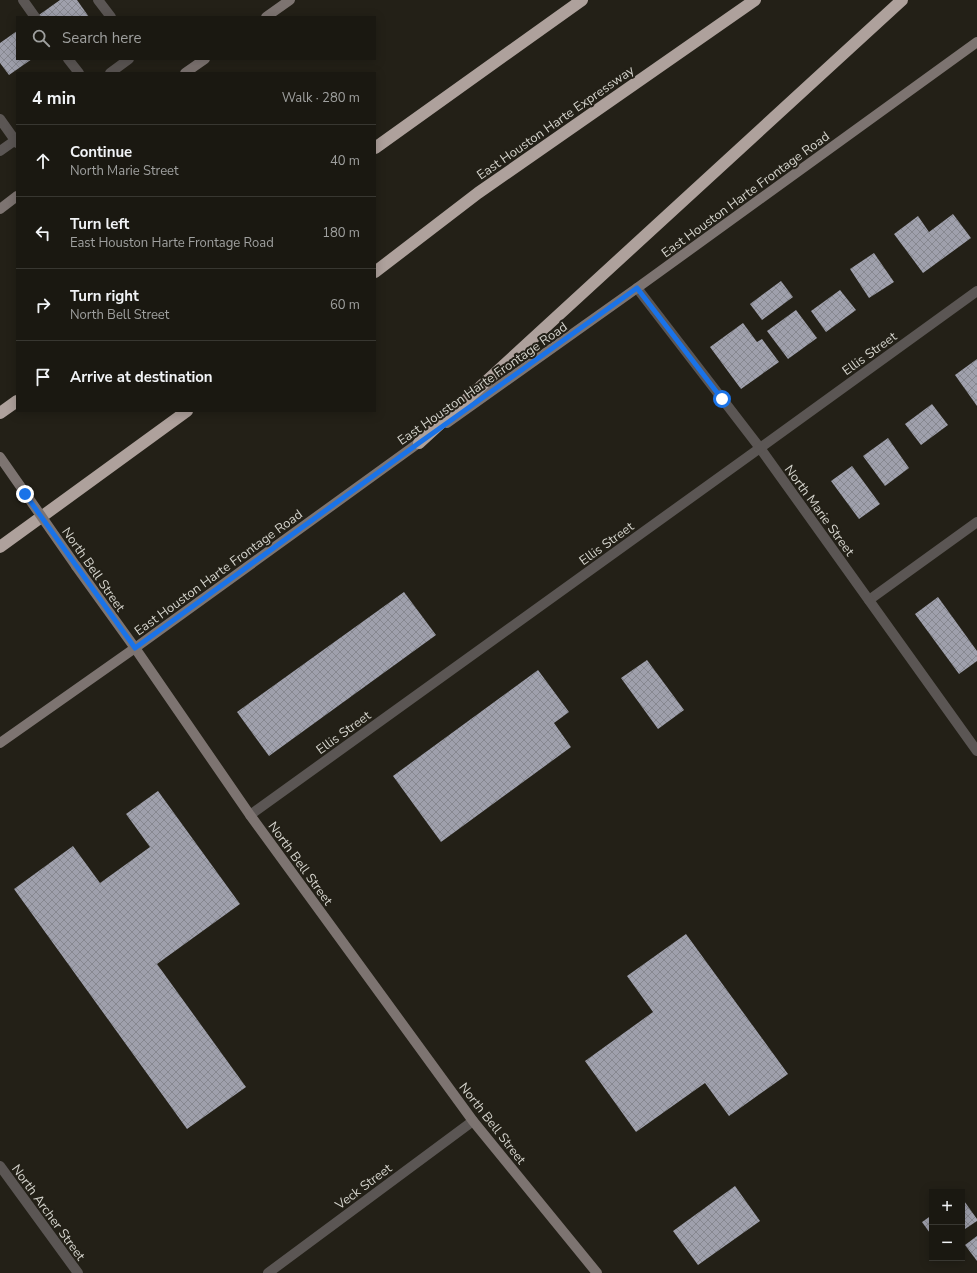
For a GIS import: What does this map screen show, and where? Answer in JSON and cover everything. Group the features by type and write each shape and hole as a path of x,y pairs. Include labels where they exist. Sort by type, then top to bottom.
{"highway":[{"path":"376,147 582,0"},
{"name":"East Houston Harte Expressway","path":"376,271 478,193 755,0"},
{"path":"419,443 902,0"},
{"path":"0,413 16,402"},
{"path":"0,547 186,412"}],"main road":[{"path":"267,16 290,0"},
{"name":"East Houston Harte Frontage Road","path":"0,743 637,288 977,42"},
{"path":"186,72 204,60"},
{"path":"0,209 16,197"},
{"name":"North Bell Street","path":"0,457 135,648 250,815 473,1121 597,1273"}],"street":[{"path":"98,0 110,16"},
{"path":"25,1 35,16"},
{"path":"69,60 78,72"},
{"path":"111,72 128,60"},
{"path":"0,119 16,141 0,151"},
{"name":"North Marie Street","path":"637,288 760,448 975,745"},
{"name":"Ellis Street","path":"250,815 977,291"},
{"path":"869,600 977,522"},
{"name":"Veck Street","path":"268,1273 473,1121"},
{"name":"North Archer Street","path":"0,1166 78,1273"}],"building":[{"path":"60,0 77,0 88,16 37,16"},
{"path":"16,32 16,60 31,60 9,75 0,63 0,43"},
{"path":"953,214 971,238 923,273 894,234 918,216 929,232"},
{"path":"874,253 894,282 869,298 850,269"},
{"path":"781,281 793,297 762,320 750,304"},
{"path":"840,290 856,310 826,332 811,311"},
{"path":"796,310 817,338 788,359 767,331"},
{"path":"743,323 757,342 762,339 779,362 741,389 710,347"},
{"path":"977,359 977,406 955,375"},
{"path":"932,404 948,425 921,445 905,424"},
{"path":"888,438 909,468 885,486 863,456"},
{"path":"852,466 880,504 859,519 831,481"},
{"path":"404,592 436,635 269,756 237,712"},
{"path":"938,597 977,651 977,661 959,674 915,614"},
{"path":"647,660 684,710 658,729 621,678"},
{"path":"538,670 569,712 554,723 571,747 441,842 393,776"},
{"path":"158,791 240,904 157,964 246,1087 187,1129 14,889 73,846 100,883 150,847 126,814"},
{"path":"686,934 788,1074 729,1116 705,1083 636,1132 585,1061 653,1012 627,976"},
{"path":"735,1186 760,1221 698,1265 673,1231"},
{"path":"965,1202 977,1219 977,1221 965,1229"},
{"path":"929,1217 929,1232 922,1222"},
{"path":"977,1236 977,1261 965,1245"}],"route":[{"path":"25,494 135,648 637,288 722,399"}]}
